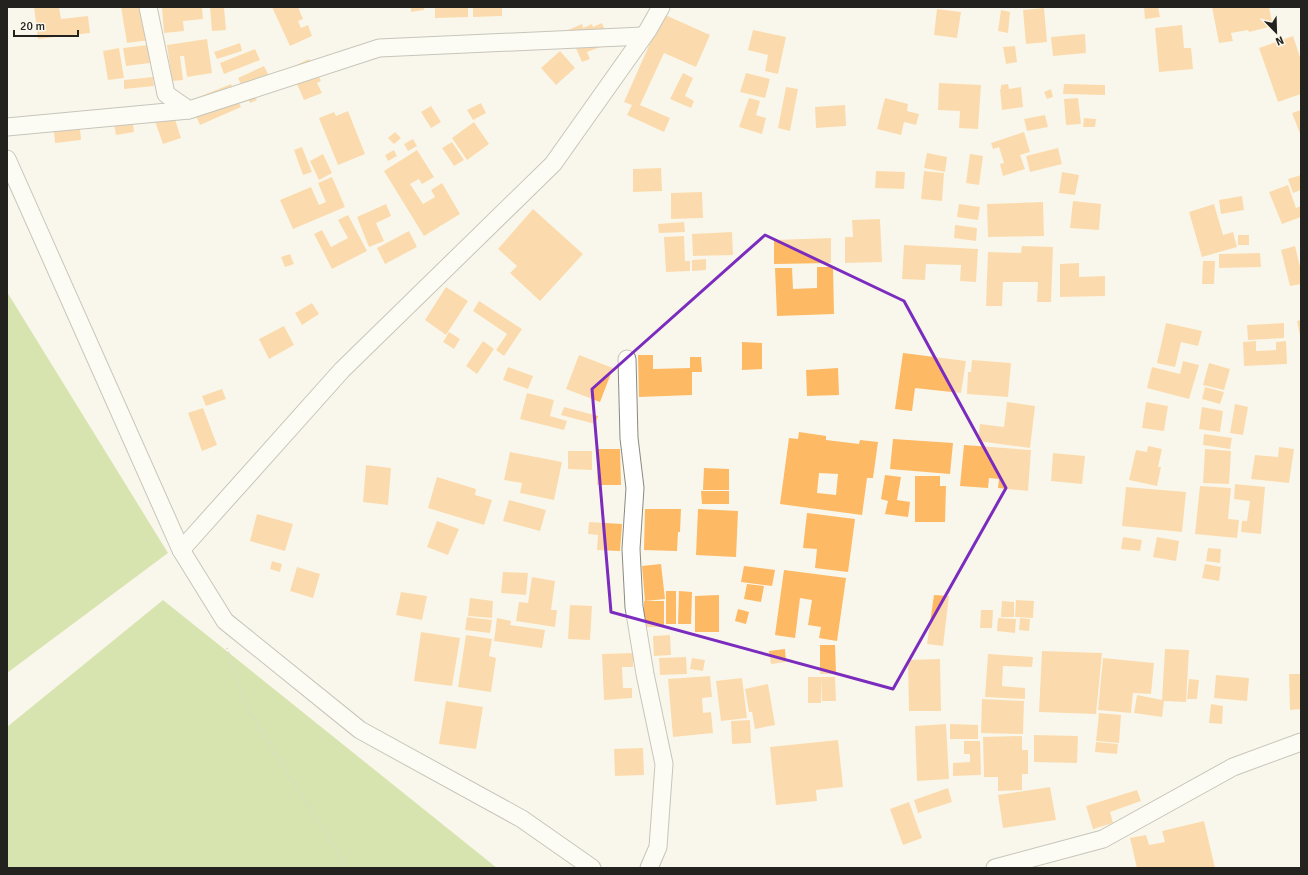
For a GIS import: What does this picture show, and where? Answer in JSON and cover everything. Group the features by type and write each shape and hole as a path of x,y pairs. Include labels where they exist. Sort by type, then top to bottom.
{"street":[{"path":"148,7 166,94 190,110"},
{"path":"181,550 342,370 553,164 643,36 661,7"},
{"path":"7,127 190,110 379,48 643,36"},
{"path":"7,159 181,550 225,621 360,730 522,818 592,868"},
{"path":"627,359 629,438 635,488 631,549 634,607 645,674 664,764 658,847 649,868"},
{"path":"995,868 1103,839 1233,767 1301,742"}],"path":[{"path":"225,621 227,652 248,709 347,868"}],"highlighted area":[{"path":"765,235 904,301 1006,488 893,689 611,612 592,389"}],"green space":[{"path":"7,292 168,553 7,673"},
{"path":"163,600 497,868 7,868 7,727"}],"building":[{"path":"34,7 59,7 61,19 88,16 90,33 38,39"},
{"path":"121,7 145,7 150,40 127,43"},
{"path":"162,7 202,7 203,19 183,21 184,31 164,33"},
{"path":"210,7 224,7 226,30 212,31"},
{"path":"272,7 298,7 303,19 298,21 301,28 308,25 312,36 290,46"},
{"path":"411,7 424,7 424,10 411,12"},
{"path":"435,7 468,7 468,17 435,18"},
{"path":"502,7 502,16 473,17 473,8"},
{"path":"1144,7 1158,7 1160,17 1145,19"},
{"path":"1212,7 1269,7 1273,26 1249,32 1248,30 1231,33 1233,41 1219,43"},
{"path":"1044,8 1047,42 1026,44 1023,10"},
{"path":"937,9 961,12 957,38 934,35"},
{"path":"1001,10 1010,12 1008,33 998,31"},
{"path":"663,14 710,35 696,67 664,53 640,105 670,118 664,132 627,115 632,105 624,102"},
{"path":"602,23 607,35 603,46 587,52 590,59 582,62 568,30 582,24 583,28 592,24 593,27"},
{"path":"1182,25 1184,48 1191,48 1193,69 1159,72 1155,28"},
{"path":"753,30 786,37 778,74 765,71 768,55 748,50"},
{"path":"1085,34 1086,53 1053,56 1051,37"},
{"path":"1293,36 1301,60 1301,94 1278,102 1259,48"},
{"path":"207,39 212,73 187,77 184,56 180,56 183,80 172,81 167,45"},
{"path":"240,43 242,51 217,59 214,52"},
{"path":"148,45 150,63 126,66 123,48"},
{"path":"1015,46 1017,62 1006,64 1003,47"},
{"path":"119,48 124,78 108,80 103,51"},
{"path":"255,49 260,60 224,74 220,63"},
{"path":"560,51 575,68 556,85 541,68"},
{"path":"309,59 312,66 314,65 321,81 317,83 322,93 304,100 290,68"},
{"path":"264,66 270,78 251,87 257,100 250,103 238,78"},
{"path":"683,73 693,78 685,96 694,101 691,108 670,99"},
{"path":"746,73 770,79 765,98 740,92"},
{"path":"153,77 154,86 124,89 124,80"},
{"path":"939,83 981,85 978,129 959,128 960,111 938,110"},
{"path":"231,84 241,107 200,125 189,101"},
{"path":"1008,84 1009,89 1021,87 1023,107 1002,110 1000,89 1001,85"},
{"path":"1064,84 1105,85 1105,95 1063,94"},
{"path":"786,87 798,89 790,131 778,128"},
{"path":"1051,89 1053,97 1047,99 1044,92"},
{"path":"749,98 760,101 756,115 766,118 762,134 739,127"},
{"path":"885,98 908,104 907,111 919,114 916,125 904,122 901,135 877,129"},
{"path":"1078,98 1081,124 1066,125 1064,99"},
{"path":"481,103 486,113 473,120 467,110"},
{"path":"845,105 846,126 816,128 815,107"},
{"path":"431,106 441,122 431,128 421,112"},
{"path":"171,107 181,138 163,144 152,113"},
{"path":"131,109 134,132 116,135 112,113"},
{"path":"1301,110 1301,136 1292,113"},
{"path":"348,111 365,154 338,165 319,118 334,112 336,116"},
{"path":"1045,115 1048,127 1027,131 1024,119"},
{"path":"79,117 81,140 55,143 53,120"},
{"path":"1084,118 1096,119 1095,127 1083,127"},
{"path":"474,122 489,144 467,160 452,138"},
{"path":"395,132 401,138 394,144 388,138"},
{"path":"1024,132 1030,152 1020,155 1025,169 1003,176 1000,164 1004,163 999,147 993,149 991,143"},
{"path":"413,139 417,146 408,151 404,144"},
{"path":"452,142 464,160 454,166 442,148"},
{"path":"302,147 312,172 303,175 294,150"},
{"path":"1058,148 1062,164 1030,172 1026,156"},
{"path":"394,150 397,156 388,161 385,155"},
{"path":"417,150 434,177 422,184 419,179 410,184 423,204 435,197 431,190 442,183 460,214 424,236 384,171"},
{"path":"927,153 947,157 945,172 924,168"},
{"path":"323,154 332,173 319,180 310,161"},
{"path":"970,154 983,156 979,185 966,183"},
{"path":"661,168 662,191 633,192 633,169"},
{"path":"876,171 905,172 904,189 875,188"},
{"path":"924,171 944,173 942,201 921,199"},
{"path":"1062,172 1079,175 1075,195 1059,193"},
{"path":"1301,175 1301,190 1293,193 1288,179"},
{"path":"332,177 345,207 293,229 280,200 311,187 319,205 326,202 318,183"},
{"path":"1288,185 1296,208 1301,206 1301,217 1282,224 1269,192"},
{"path":"702,192 703,218 671,219 671,193"},
{"path":"1242,196 1244,210 1221,214 1219,200"},
{"path":"1073,201 1101,204 1099,230 1070,228"},
{"path":"1043,202 1044,236 988,237 987,204"},
{"path":"386,204 391,216 376,223 384,241 369,247 357,217"},
{"path":"959,204 980,207 978,220 957,217"},
{"path":"1214,204 1223,235 1233,232 1237,247 1202,257 1189,212"},
{"path":"533,209 583,254 540,301 510,273 517,266 498,249"},
{"path":"348,215 367,251 332,269 314,234 322,230 331,247 348,238 338,220"},
{"path":"880,219 882,262 845,263 845,237 853,237 852,220"},
{"path":"684,222 685,232 659,233 658,224"},
{"path":"955,225 977,228 976,241 954,238"},
{"path":"409,231 417,247 385,264 377,248"},
{"path":"732,232 733,255 693,256 692,234"},
{"path":"1238,235 1249,235 1249,245 1238,245"},
{"path":"684,236 685,261 690,261 690,271 666,272 664,237"},
{"path":"831,238 831,263 774,264 774,240"},
{"path":"904,245 978,249 976,282 960,281 961,265 926,264 925,280 902,279"},
{"path":"1022,246 1053,247 1051,302 1037,302 1038,282 1003,282 1002,306 986,306 988,252 1021,253"},
{"path":"1295,246 1301,271 1301,284 1290,286 1281,250"},
{"path":"1260,253 1261,267 1219,268 1219,254"},
{"path":"290,254 294,264 285,267 281,257"},
{"path":"706,259 706,270 692,271 692,260"},
{"path":"1203,261 1215,261 1214,284 1202,284"},
{"path":"1079,263 1079,277 1105,276 1105,296 1060,297 1060,264"},
{"path":"817,267 833,267 834,314 777,316 775,268 792,268 793,289 817,288"},
{"path":"446,287 468,301 446,335 425,320"},
{"path":"479,301 522,329 504,356 496,350 507,334 473,311"},
{"path":"312,303 319,314 302,325 295,313"},
{"path":"1301,320 1301,336 1300,336 1297,321"},
{"path":"1166,323 1202,331 1198,346 1181,342 1175,367 1157,363"},
{"path":"1284,323 1284,338 1248,340 1247,325"},
{"path":"284,326 294,345 269,359 259,339"},
{"path":"449,332 460,339 454,349 443,342"},
{"path":"483,341 494,349 477,374 466,366"},
{"path":"1256,341 1256,351 1276,350 1276,342 1286,341 1287,364 1244,366 1243,342"},
{"path":"742,342 762,343 762,369 742,370"},
{"path":"903,353 966,361 961,393 915,388 912,411 895,409"},
{"path":"579,355 613,368 600,402 566,389"},
{"path":"638,355 653,355 653,369 690,368 690,357 701,357 702,372 692,372 692,395 639,397"},
{"path":"972,360 1011,363 1008,397 967,394 968,372 971,372"},
{"path":"1183,361 1199,365 1189,399 1147,388 1152,367 1180,374"},
{"path":"1209,363 1230,369 1224,390 1203,385"},
{"path":"508,367 533,376 528,389 503,380"},
{"path":"838,368 839,395 807,396 806,370"},
{"path":"1205,387 1224,392 1220,404 1202,399"},
{"path":"222,389 226,399 206,406 202,396"},
{"path":"527,393 554,400 550,416 567,421 564,430 520,419"},
{"path":"1007,402 1035,406 1030,448 978,441 980,424 1004,427"},
{"path":"1146,402 1168,406 1164,431 1142,428"},
{"path":"1235,404 1248,407 1243,435 1230,433"},
{"path":"564,407 598,416 595,424 561,415"},
{"path":"1202,407 1223,411 1220,432 1199,429"},
{"path":"203,408 217,445 202,451 188,413"},
{"path":"799,432 826,436 826,440 859,444 860,440 878,442 873,478 867,478 862,515 780,504 789,438 798,439","holes":["819,473 838,474 836,495 817,493"]},
{"path":"1204,434 1232,438 1230,449 1203,445"},
{"path":"893,439 953,443 950,474 890,469"},
{"path":"964,445 1031,450 1028,491 998,488 999,479 989,478 988,488 960,486"},
{"path":"1148,446 1162,449 1158,467 1161,467 1157,486 1129,480 1136,450 1147,452"},
{"path":"1279,447 1294,449 1289,483 1251,479 1255,455 1278,457"},
{"path":"597,449 620,449 621,485 597,485"},
{"path":"1205,449 1231,451 1229,484 1203,483"},
{"path":"568,451 592,451 592,470 568,469"},
{"path":"510,452 562,462 554,500 520,493 522,483 504,480"},
{"path":"1053,453 1085,456 1082,484 1051,481"},
{"path":"366,465 391,468 388,505 363,502"},
{"path":"704,468 729,469 729,490 703,490"},
{"path":"885,475 901,477 897,500 910,502 908,517 885,514 888,501 881,499"},
{"path":"915,476 940,476 940,486 946,486 945,522 915,522"},
{"path":"437,477 476,489 475,495 492,500 484,525 428,508"},
{"path":"1235,484 1265,487 1261,534 1241,532 1242,521 1247,521 1250,501 1234,499"},
{"path":"1200,486 1231,488 1228,519 1239,520 1237,538 1195,534"},
{"path":"1126,487 1186,492 1182,532 1122,526"},
{"path":"701,491 729,491 729,504 702,504"},
{"path":"509,500 546,510 540,531 503,521"},
{"path":"645,509 681,509 677,551 644,550"},
{"path":"698,509 738,511 736,557 696,555"},
{"path":"807,513 855,519 848,572 815,568 817,549 803,548"},
{"path":"257,514 293,524 285,551 250,541"},
{"path":"437,521 459,529 448,555 427,547"},
{"path":"589,522 622,524 620,551 597,550 598,535 588,534"},
{"path":"1123,537 1142,540 1140,551 1121,549"},
{"path":"1157,537 1179,541 1176,561 1153,557"},
{"path":"1208,548 1221,549 1220,563 1206,561"},
{"path":"272,561 282,564 280,572 270,569"},
{"path":"661,564 665,599 645,601 642,566"},
{"path":"1205,564 1221,567 1219,581 1202,578"},
{"path":"744,566 775,570 772,586 741,582"},
{"path":"297,567 320,574 313,598 290,591"},
{"path":"784,570 846,578 837,641 819,638 821,627 808,625 812,600 800,598 795,638 775,635"},
{"path":"503,572 528,573 526,595 501,593"},
{"path":"532,577 555,581 551,610 557,610 555,627 516,621 519,602 528,603"},
{"path":"747,584 764,586 761,602 744,599"},
{"path":"666,591 676,591 676,624 666,624"},
{"path":"679,591 692,592 691,624 678,624"},
{"path":"401,592 427,596 422,620 396,615"},
{"path":"719,595 719,632 695,632 695,596"},
{"path":"934,595 949,596 943,646 927,644"},
{"path":"470,598 493,601 492,618 468,616"},
{"path":"1016,600 1034,601 1033,618 1015,617"},
{"path":"644,601 664,601 664,627 644,627"},
{"path":"1002,601 1014,602 1014,617 1001,617"},
{"path":"570,605 592,606 590,640 568,639"},
{"path":"738,609 749,612 746,624 735,621"},
{"path":"981,610 993,610 992,628 980,628"},
{"path":"467,617 492,620 490,633 465,630"},
{"path":"497,618 511,621 510,625 545,630 542,648 494,641"},
{"path":"998,618 1016,619 1015,633 997,631"},
{"path":"1020,618 1030,619 1029,631 1019,630"},
{"path":"421,632 460,638 452,686 414,681"},
{"path":"466,635 492,639 489,656 496,658 491,692 458,687"},
{"path":"670,635 671,655 654,656 653,636"},
{"path":"820,645 835,645 836,674 820,673"},
{"path":"785,649 786,662 771,664 769,651"},
{"path":"1165,649 1189,650 1186,702 1164,701 1162,717 1134,713 1137,695 1162,700"},
{"path":"1042,651 1102,653 1096,714 1039,712"},
{"path":"633,653 633,667 622,667 623,688 632,688 632,698 604,700 602,654"},
{"path":"988,654 1033,657 1032,667 1003,666 1002,686 1025,688 1025,699 985,697"},
{"path":"686,657 687,674 660,675 659,658"},
{"path":"692,658 705,660 703,671 690,669"},
{"path":"1103,658 1154,663 1151,694 1133,693 1131,713 1098,710"},
{"path":"940,659 941,711 909,711 908,660"},
{"path":"1289,674 1301,674 1301,709 1290,710"},
{"path":"1216,675 1249,678 1247,701 1214,698"},
{"path":"710,676 712,697 702,698 703,713 711,712 713,733 673,737 668,679"},
{"path":"808,677 821,677 821,703 808,703"},
{"path":"821,677 835,677 836,701 822,701"},
{"path":"742,678 747,718 721,721 716,681"},
{"path":"1189,679 1199,680 1197,699 1187,699"},
{"path":"768,684 775,725 755,729 752,712 749,712 745,689"},
{"path":"982,699 1024,701 1023,734 981,733"},
{"path":"446,701 483,707 476,749 439,744"},
{"path":"1211,704 1223,706 1222,724 1209,723"},
{"path":"1099,713 1121,715 1119,743 1096,741"},
{"path":"750,720 751,743 732,744 731,721"},
{"path":"946,724 949,779 917,781 915,726"},
{"path":"950,724 978,725 978,739 950,739"},
{"path":"1034,735 1078,736 1077,763 1034,762"},
{"path":"1022,736 1022,750 1028,750 1028,774 1022,774 1022,790 998,791 998,777 984,777 983,737"},
{"path":"838,740 843,787 816,790 817,801 776,805 770,747"},
{"path":"964,741 980,741 981,775 953,776 953,763 970,762 970,754 964,754"},
{"path":"1096,742 1118,744 1117,754 1095,752"},
{"path":"643,748 644,775 615,776 614,749"},
{"path":"1050,787 1056,820 1003,828 998,795"},
{"path":"948,788 952,802 918,813 914,800"},
{"path":"1137,790 1141,801 1110,812 1113,823 1093,829 1086,806"},
{"path":"909,802 922,838 903,845 890,809"},
{"path":"1204,821 1215,868 1137,868 1130,838 1146,835 1149,845 1165,842 1162,831"}]}
